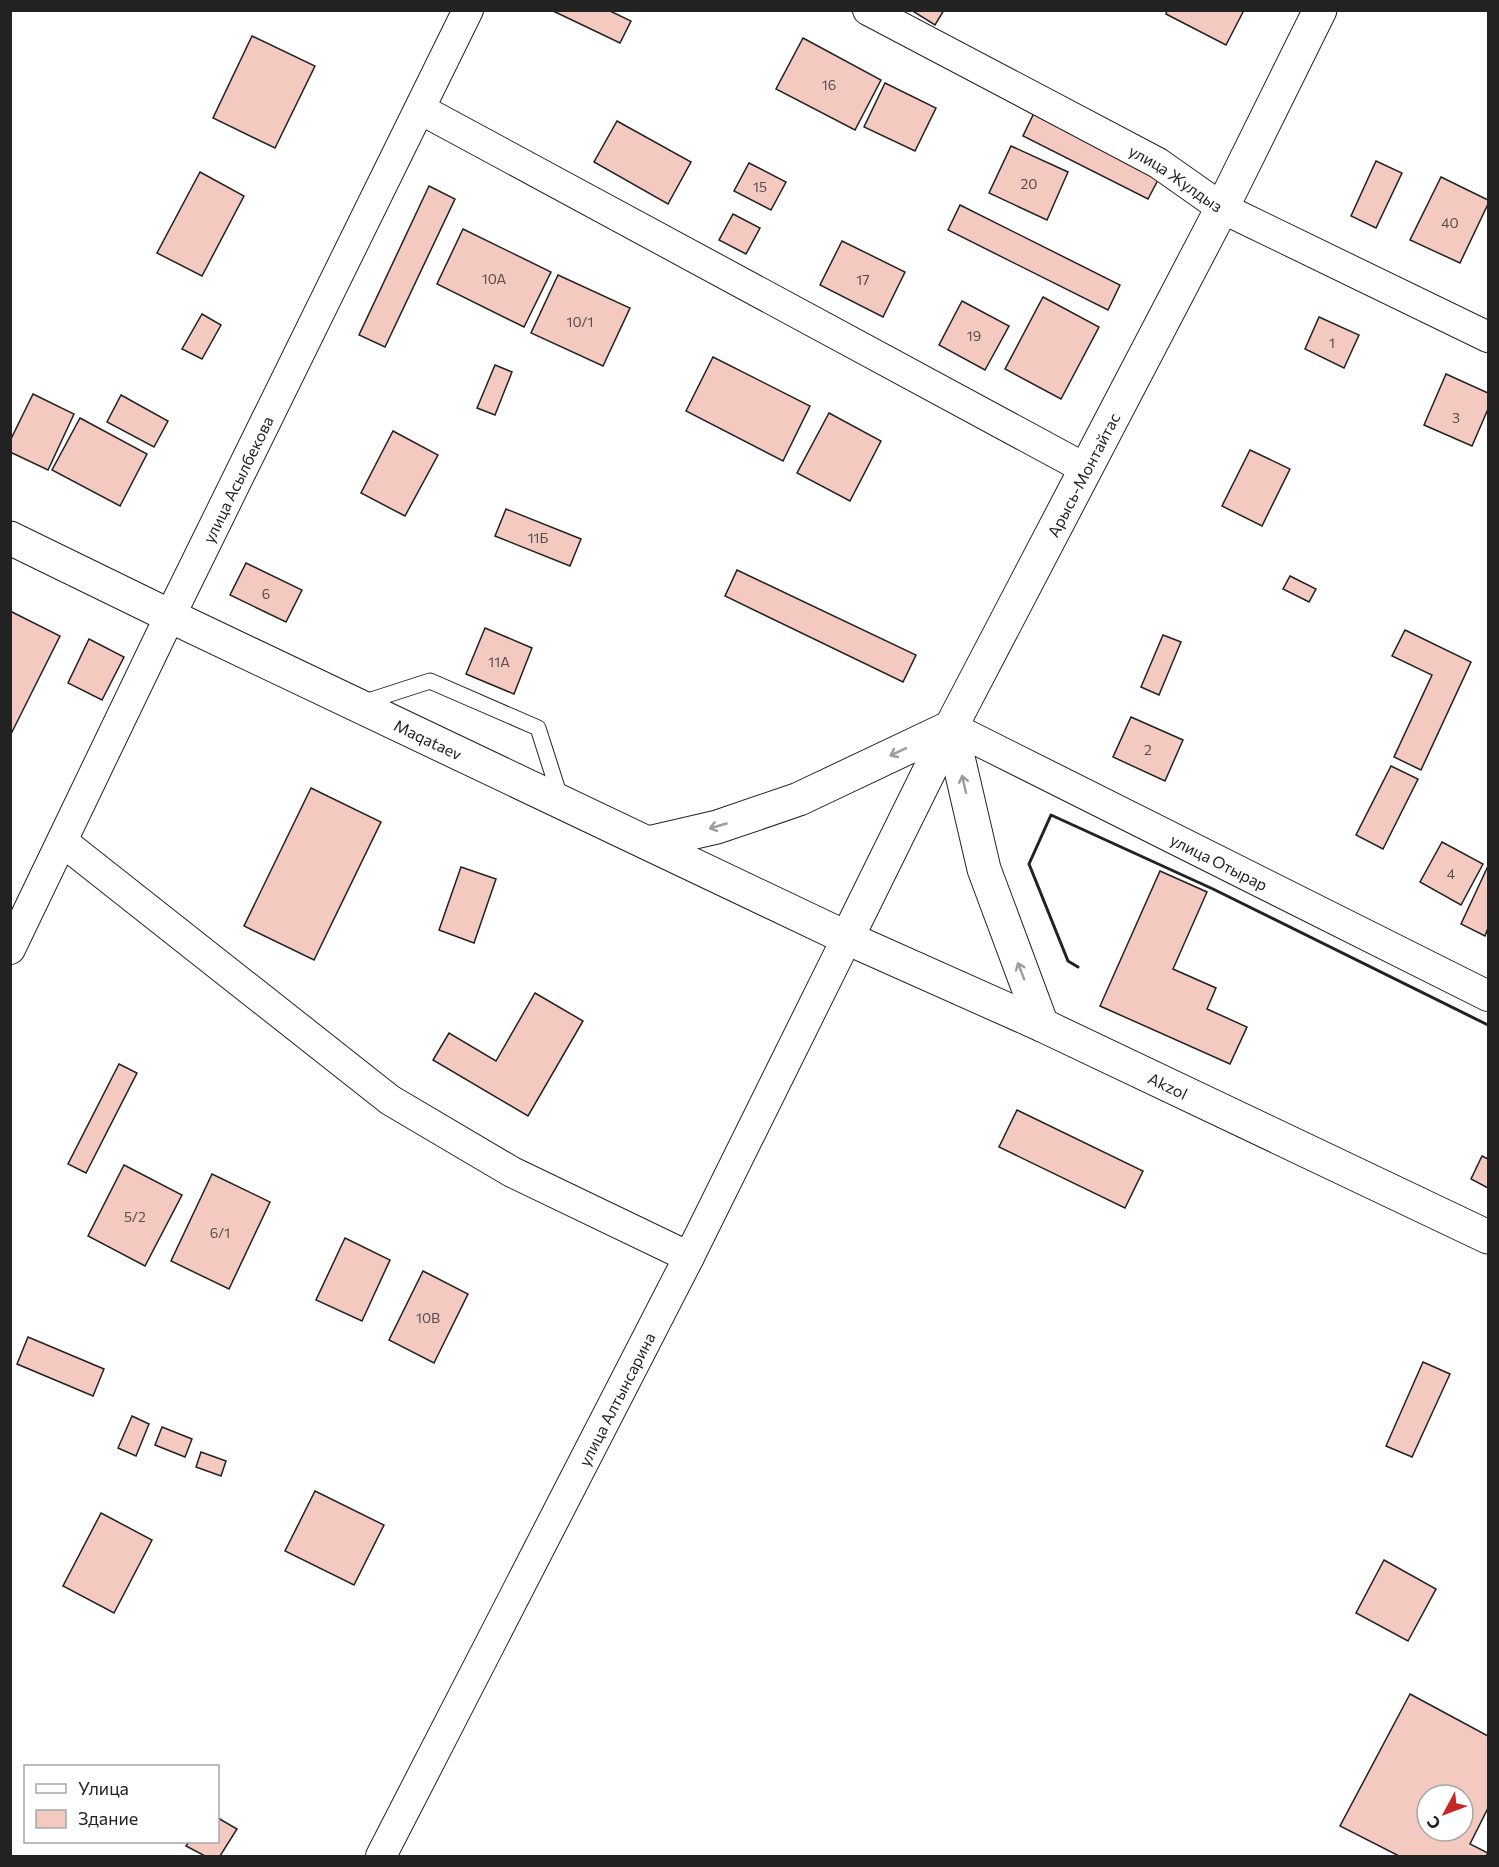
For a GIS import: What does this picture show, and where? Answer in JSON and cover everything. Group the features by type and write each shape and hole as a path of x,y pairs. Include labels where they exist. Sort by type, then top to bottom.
{"main road":[{"name":"Арысь-Монтайтас","path":"847,938 951,728 1222,208 1320,10"},
{"name":"Maqataev","path":"10,538 847,938"},
{"path":"648,843 717,827 799,799 951,728 984,869 1042,1025"},
{"name":"Akzol","path":"847,938 1042,1025 1488,1237"}],"street":[{"name":"улица Асылбекова","path":"10,949 170,616 468,10"},
{"name":"улица Жулдыз","path":"868,10 1158,163 1222,208 1488,337"},
{"path":"420,109 1086,469"},
{"name":"улица Отырар","path":"951,728 1488,996"},
{"path":"63,842 390,1100 512,1172 688,1257"},
{"name":"улица Алтынсарина","path":"381,1857 688,1257 847,938"}],"lane":[{"path":"356,705 430,681 538,728 561,802"}],"building":[{"path":"551,10 608,10 631,21 620,43"},
{"path":"911,10 944,10 935,25"},
{"path":"1167,10 1244,10 1226,45 1166,14"},
{"path":"252,36 315,66 275,148 213,118"},
{"path":"803,38 881,80 855,130 776,89"},
{"path":"885,83 936,108 915,151 864,127"},
{"path":"1034,113 1160,176 1148,199 1023,136"},
{"path":"617,121 691,162 668,204 594,162"},
{"path":"1011,146 1068,172 1047,220 989,193"},
{"path":"1376,161 1402,173 1376,228 1351,216"},
{"path":"749,163 786,182 771,210 734,191"},
{"path":"200,172 244,196 202,276 157,253"},
{"path":"1441,177 1488,200 1460,263 1410,240"},
{"path":"429,186 455,199 385,347 359,335"},
{"path":"960,205 1120,285 1108,310 948,230"},
{"path":"733,214 760,228 746,254 719,240"},
{"path":"463,229 551,272 524,327 437,284"},
{"path":"842,241 905,272 883,317 820,285"},
{"path":"558,275 630,308 603,366 531,333"},
{"path":"1043,297 1099,327 1061,399 1005,369"},
{"path":"962,301 1009,326 985,370 939,345"},
{"path":"202,314 221,325 202,359 182,349"},
{"path":"1319,317 1359,335 1344,368 1305,349"},
{"path":"713,357 810,406 783,461 686,411"},
{"path":"495,365 512,372 495,415 477,408"},
{"path":"1446,374 1488,393 1488,409 1472,446 1424,425"},
{"path":"33,394 74,414 48,470 10,452 10,441"},
{"path":"121,395 168,421 154,447 107,422"},
{"path":"829,413 881,441 850,501 797,473"},
{"path":"80,418 147,454 120,506 52,470"},
{"path":"393,431 438,455 405,516 361,493"},
{"path":"1250,450 1290,469 1262,526 1222,506"},
{"path":"506,509 581,539 570,566 495,536"},
{"path":"246,563 302,590 286,622 230,595"},
{"path":"737,570 916,655 903,682 725,596"},
{"path":"1290,576 1316,589 1309,602 1283,589"},
{"path":"10,611 60,636 10,736"},
{"path":"485,628 532,648 514,694 466,674"},
{"path":"1405,630 1471,662 1421,770 1394,757 1432,675 1392,656"},
{"path":"1163,635 1181,642 1159,695 1141,687"},
{"path":"89,639 124,657 102,700 68,683"},
{"path":"1131,717 1183,740 1165,781 1113,757"},
{"path":"1391,766 1418,779 1383,849 1356,835"},
{"path":"311,788 381,822 314,960 244,926"},
{"path":"1442,842 1483,864 1461,905 1420,882"},
{"path":"1488,866 1488,928 1485,936 1461,924"},
{"path":"461,867 496,879 474,943 439,930"},
{"path":"1160,871 1207,892 1173,969 1216,988 1207,1009 1247,1027 1230,1064 1100,1006"},
{"path":"535,993 583,1021 528,1116 433,1060 449,1033 496,1061"},
{"path":"119,1064 137,1073 86,1173 68,1164"},
{"path":"1017,1110 1143,1171 1125,1208 999,1147"},
{"path":"1482,1156 1488,1159 1488,1188 1471,1179"},
{"path":"124,1165 182,1195 145,1266 88,1236"},
{"path":"212,1174 270,1202 229,1289 171,1261"},
{"path":"345,1238 390,1260 362,1321 316,1300"},
{"path":"423,1271 468,1294 434,1363 389,1340"},
{"path":"28,1337 104,1369 93,1396 17,1364"},
{"path":"1423,1362 1450,1374 1412,1457 1386,1446"},
{"path":"132,1416 149,1424 136,1456 118,1448"},
{"path":"162,1427 192,1439 185,1457 155,1445"},
{"path":"201,1452 226,1461 221,1476 196,1467"},
{"path":"315,1491 384,1525 354,1585 285,1551"},
{"path":"101,1513 152,1540 114,1613 63,1586"},
{"path":"1384,1560 1436,1589 1408,1641 1356,1613"},
{"path":"1410,1694 1488,1736 1488,1808 1475,1834 1475,1783 1415,1783 1415,1843 1470,1843 1488,1853 1486,1856 1399,1856 1340,1826"},
{"path":"219,1819 237,1829 220,1856 205,1856 186,1846 188,1843 219,1843"}],"wall":[{"path":"1078,967 1068,961 1029,864 1051,815 1213,889 1488,1025"}]}
